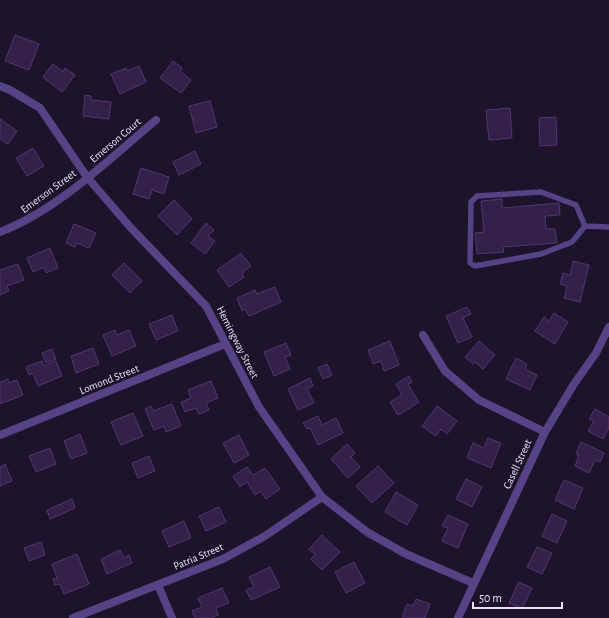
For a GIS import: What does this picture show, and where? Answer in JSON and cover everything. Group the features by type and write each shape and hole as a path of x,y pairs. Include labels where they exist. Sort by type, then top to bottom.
{"street":[{"name":"Hemingway Street","path":"0,86 10,90 40,108 87,177 131,228 206,306 215,319 226,344 259,407 322,497 367,532 406,554 473,583"},
{"name":"Emerson Court","path":"87,177 156,120"},
{"name":"Emerson Street","path":"0,232 22,224 87,177"},
{"name":"Casell Street","path":"458,618 473,583 545,432 574,384 596,353 609,327"},
{"path":"423,334 445,371 480,400 545,432"},
{"name":"Lomond Street","path":"0,434 226,344"},
{"name":"Patria Street","path":"73,618 223,559 265,536 322,497"},
{"path":"158,585 172,618"}],"lane":[{"path":"541,192 576,205 585,226 572,242 541,254 475,266 470,263 472,202 477,196 541,192"},
{"path":"585,226 609,227"}],"building":[{"path":"15,35 39,44 29,70 5,61"},
{"path":"173,61 182,68 180,71 191,80 181,93 160,78"},
{"path":"53,64 63,72 65,68 75,75 62,92 43,77"},
{"path":"139,66 146,82 120,94 111,74 126,68 127,71"},
{"path":"85,95 91,96 91,100 111,102 109,119 83,116"},
{"path":"210,101 217,127 196,133 189,106"},
{"path":"510,108 512,138 489,140 486,110"},
{"path":"556,117 557,145 540,146 539,118"},
{"path":"0,119 17,131 8,144 0,139"},
{"path":"33,148 44,166 27,176 16,158"},
{"path":"195,151 201,164 179,175 173,162"},
{"path":"141,168 169,177 164,194 152,190 149,199 133,194"},
{"path":"502,199 502,208 559,203 560,215 545,216 546,229 555,229 557,243 503,247 504,252 477,254 475,233 484,232 481,201"},
{"path":"174,200 192,219 177,235 158,216"},
{"path":"206,223 214,230 208,236 215,241 205,254 191,243"},
{"path":"74,224 96,233 89,248 77,243 75,247 66,243"},
{"path":"50,248 58,268 46,273 44,267 33,272 27,258"},
{"path":"241,253 251,266 242,273 244,277 229,287 217,270"},
{"path":"573,261 589,265 580,302 564,298 567,286 560,284 563,273 570,275"},
{"path":"124,263 142,281 130,293 112,275"},
{"path":"18,264 24,280 7,286 9,291 0,295 0,270"},
{"path":"275,287 281,302 249,316 245,309 242,311 237,298 255,290 257,294"},
{"path":"467,307 471,314 463,318 472,337 458,343 446,316"},
{"path":"554,313 568,322 555,344 535,331 544,317 549,321"},
{"path":"172,315 178,331 156,340 149,324"},
{"path":"115,330 117,335 129,330 136,346 112,356 103,335"},
{"path":"390,341 399,365 384,371 381,361 373,364 368,350"},
{"path":"479,341 495,355 483,369 475,362 473,364 465,357"},
{"path":"286,343 291,355 285,357 290,369 274,376 264,352"},
{"path":"93,348 99,364 76,373 71,356"},
{"path":"52,349 56,359 46,363 42,353"},
{"path":"516,358 527,364 525,369 537,375 530,390 506,379"},
{"path":"42,361 44,366 56,361 62,376 38,386 33,373 29,375 26,367"},
{"path":"327,364 332,375 323,379 318,368"},
{"path":"409,376 412,382 408,384 419,402 398,415 390,402 402,395 396,384"},
{"path":"310,378 313,386 307,389 314,403 298,410 288,389"},
{"path":"8,379 9,383 17,380 23,395 0,404 0,382"},
{"path":"211,381 218,398 206,403 209,410 199,414 196,408 185,412 181,402 191,398 188,390"},
{"path":"172,404 181,426 166,432 164,426 154,430 145,409 151,406 153,411"},
{"path":"437,406 457,421 447,434 441,429 436,436 422,426"},
{"path":"595,409 609,417 609,428 603,439 588,431 594,421 589,419"},
{"path":"133,413 143,436 121,445 111,422"},
{"path":"318,416 322,425 336,418 343,433 318,445 310,428 307,429 303,423"},
{"path":"80,434 87,453 71,459 64,441"},
{"path":"239,435 249,455 234,463 223,443"},
{"path":"488,438 501,443 491,468 467,458 473,443 484,448"},
{"path":"581,442 604,453 600,462 595,460 589,473 575,466 579,455 576,454"},
{"path":"347,444 355,453 351,457 360,467 348,478 331,459"},
{"path":"50,448 56,464 36,472 29,456"},
{"path":"149,456 155,471 138,478 132,463"},
{"path":"5,464 12,481 0,486 0,467"},
{"path":"378,466 394,483 372,503 356,486"},
{"path":"247,467 253,475 265,468 280,489 266,499 261,491 255,495 247,482 240,487 233,476"},
{"path":"466,479 482,487 472,507 456,499"},
{"path":"564,480 583,488 574,509 555,500"},
{"path":"396,492 418,505 407,525 385,512"},
{"path":"72,499 75,508 50,519 47,510"},
{"path":"219,507 226,522 206,531 199,516"},
{"path":"552,514 567,521 557,543 542,536"},
{"path":"448,515 468,524 458,548 442,541 448,528 442,526"},
{"path":"184,521 191,538 169,547 162,531"},
{"path":"322,535 340,552 322,570 311,559 315,554 309,549"},
{"path":"41,542 45,555 29,561 24,548"},
{"path":"537,547 552,553 542,574 527,567"},
{"path":"120,550 124,558 129,555 132,563 107,574 101,559"},
{"path":"77,554 89,584 64,594 60,584 55,585 53,579 57,578 52,564"},
{"path":"354,562 365,583 346,593 335,572"},
{"path":"270,567 280,587 251,600 246,590 254,587 249,577"},
{"path":"519,582 532,588 522,609 509,603"},
{"path":"222,588 229,603 216,608 218,615 211,618 195,618 192,611 202,607 198,598"},
{"path":"416,599 430,604 425,618 402,618 407,604 413,606"}]}
